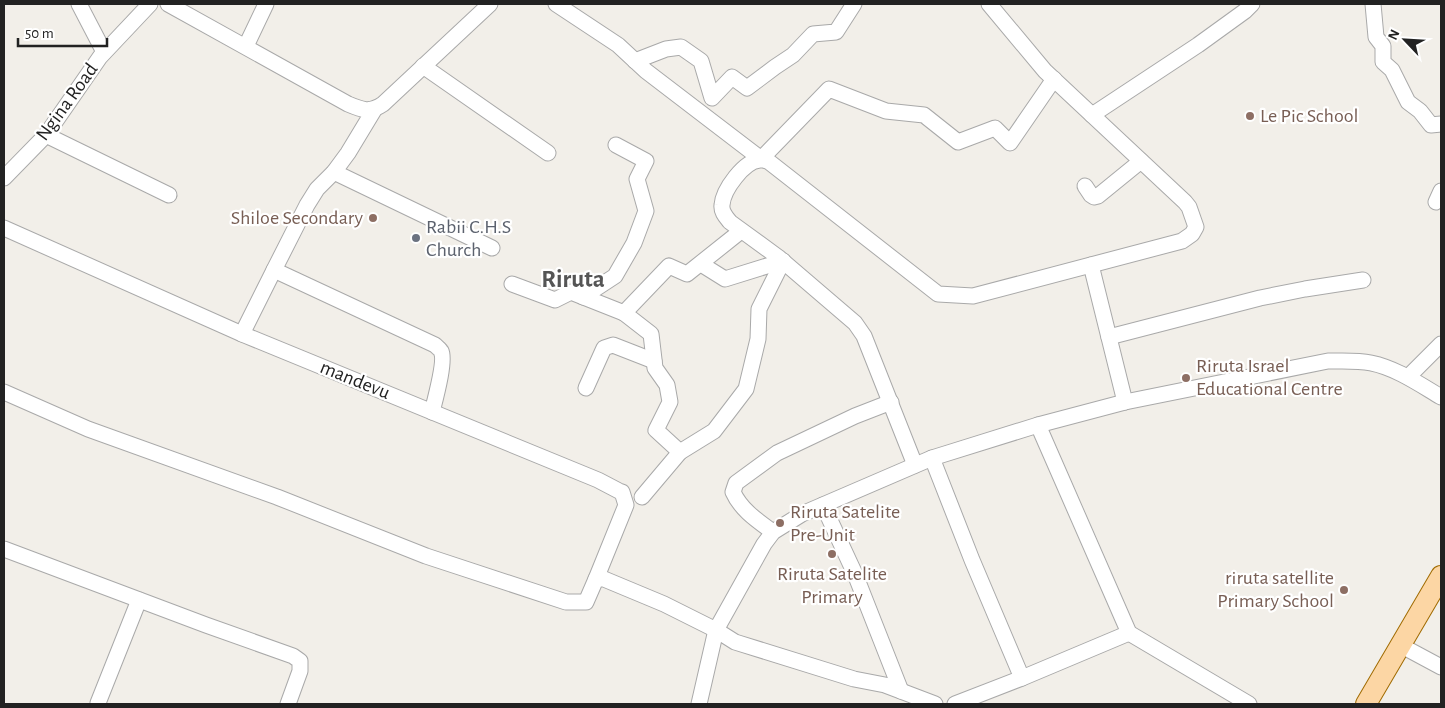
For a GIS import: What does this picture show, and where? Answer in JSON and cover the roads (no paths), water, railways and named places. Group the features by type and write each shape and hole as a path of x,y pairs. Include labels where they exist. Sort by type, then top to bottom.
{"main road":[{"path":"1366,704 1441,576"}],"street":[{"path":"79,4 104,52"},
{"name":"Ngina Road","path":"4,178 46,135 104,52 150,4"},
{"path":"168,4 348,104 359,109 374,110"},
{"path":"246,46 266,4"},
{"path":"242,334 307,205 317,189 334,172 374,110 383,104 490,4"},
{"path":"556,4 618,45 646,71 761,159 768,161 938,294 973,296 1182,241 1192,234 1196,227 1189,207 1045,71 989,4"},
{"path":"635,61 666,49 681,47 701,61 712,98 732,77 747,88 793,55 813,34 836,32 854,4"},
{"path":"1092,115 1198,45 1252,4"},
{"path":"1373,4 1376,37 1383,46 1383,62 1392,70 1408,102 1420,111 1431,125 1441,124"},
{"path":"423,66 548,153"},
{"path":"915,465 891,402 860,330 855,323 783,261 724,216 721,207 725,192 740,172 761,159 829,89 886,111 924,115 958,142 994,128 1010,143 1054,79"},
{"path":"46,135 169,195"},
{"path":"583,297 615,276 634,243 646,211 638,179 646,161 616,145"},
{"path":"1085,186 1091,195 1094,197 1098,196 1141,162"},
{"path":"334,172 492,248"},
{"name":"mandevu","path":"4,228 242,334 598,480 622,492 626,505 596,580"},
{"path":"624,313 669,266 688,274 742,231"},
{"path":"700,264 725,279 783,261"},
{"path":"642,497 680,452 714,431 746,389 758,338 759,309 783,261"},
{"path":"1091,265 1125,402"},
{"path":"274,270 436,345 441,350 442,360 432,412"},
{"path":"1109,336 1260,298 1363,280"},
{"path":"512,284 556,300 571,292 624,313 651,334 655,368 666,384 670,402 656,430 680,452"},
{"path":"1408,377 1441,344"},
{"path":"586,388 604,348 613,345 654,361"},
{"path":"699,704 716,630 764,544 773,532 802,514 915,465 1038,425 1125,402 1328,361 1372,363 1389,368 1441,397"},
{"path":"4,392 88,428 277,497 426,556 566,602 586,602 596,580 604,579 620,584 664,604 716,630 735,642 854,679 885,685 935,704"},
{"path":"773,532 751,516 736,498 733,487 736,483 778,453 856,416 891,402"},
{"path":"1038,425 1129,633 1249,704"},
{"path":"932,458 972,560 1022,678"},
{"path":"822,505 855,574 901,691"},
{"path":"4,549 293,656 300,661 300,672 288,704"},
{"path":"98,703 139,600"},
{"path":"955,704 1129,633"},
{"path":"1400,645 1441,666"}],"place":[{"name":"Le Pic School","path":"1250,116"},
{"name":"Shiloe Secondary","path":"373,218"},
{"name":"Rabii C.H.S Church","path":"416,238"},
{"name":"Riruta Israel Educational Centre","path":"1186,378"},
{"name":"Riruta Satelite Pre-Unit","path":"780,523"},
{"name":"Riruta Satelite Primary","path":"832,554"},
{"name":"riruta satellite Primary School","path":"1344,590"}],"district":[{"name":"Riruta","path":"573,279"}]}
